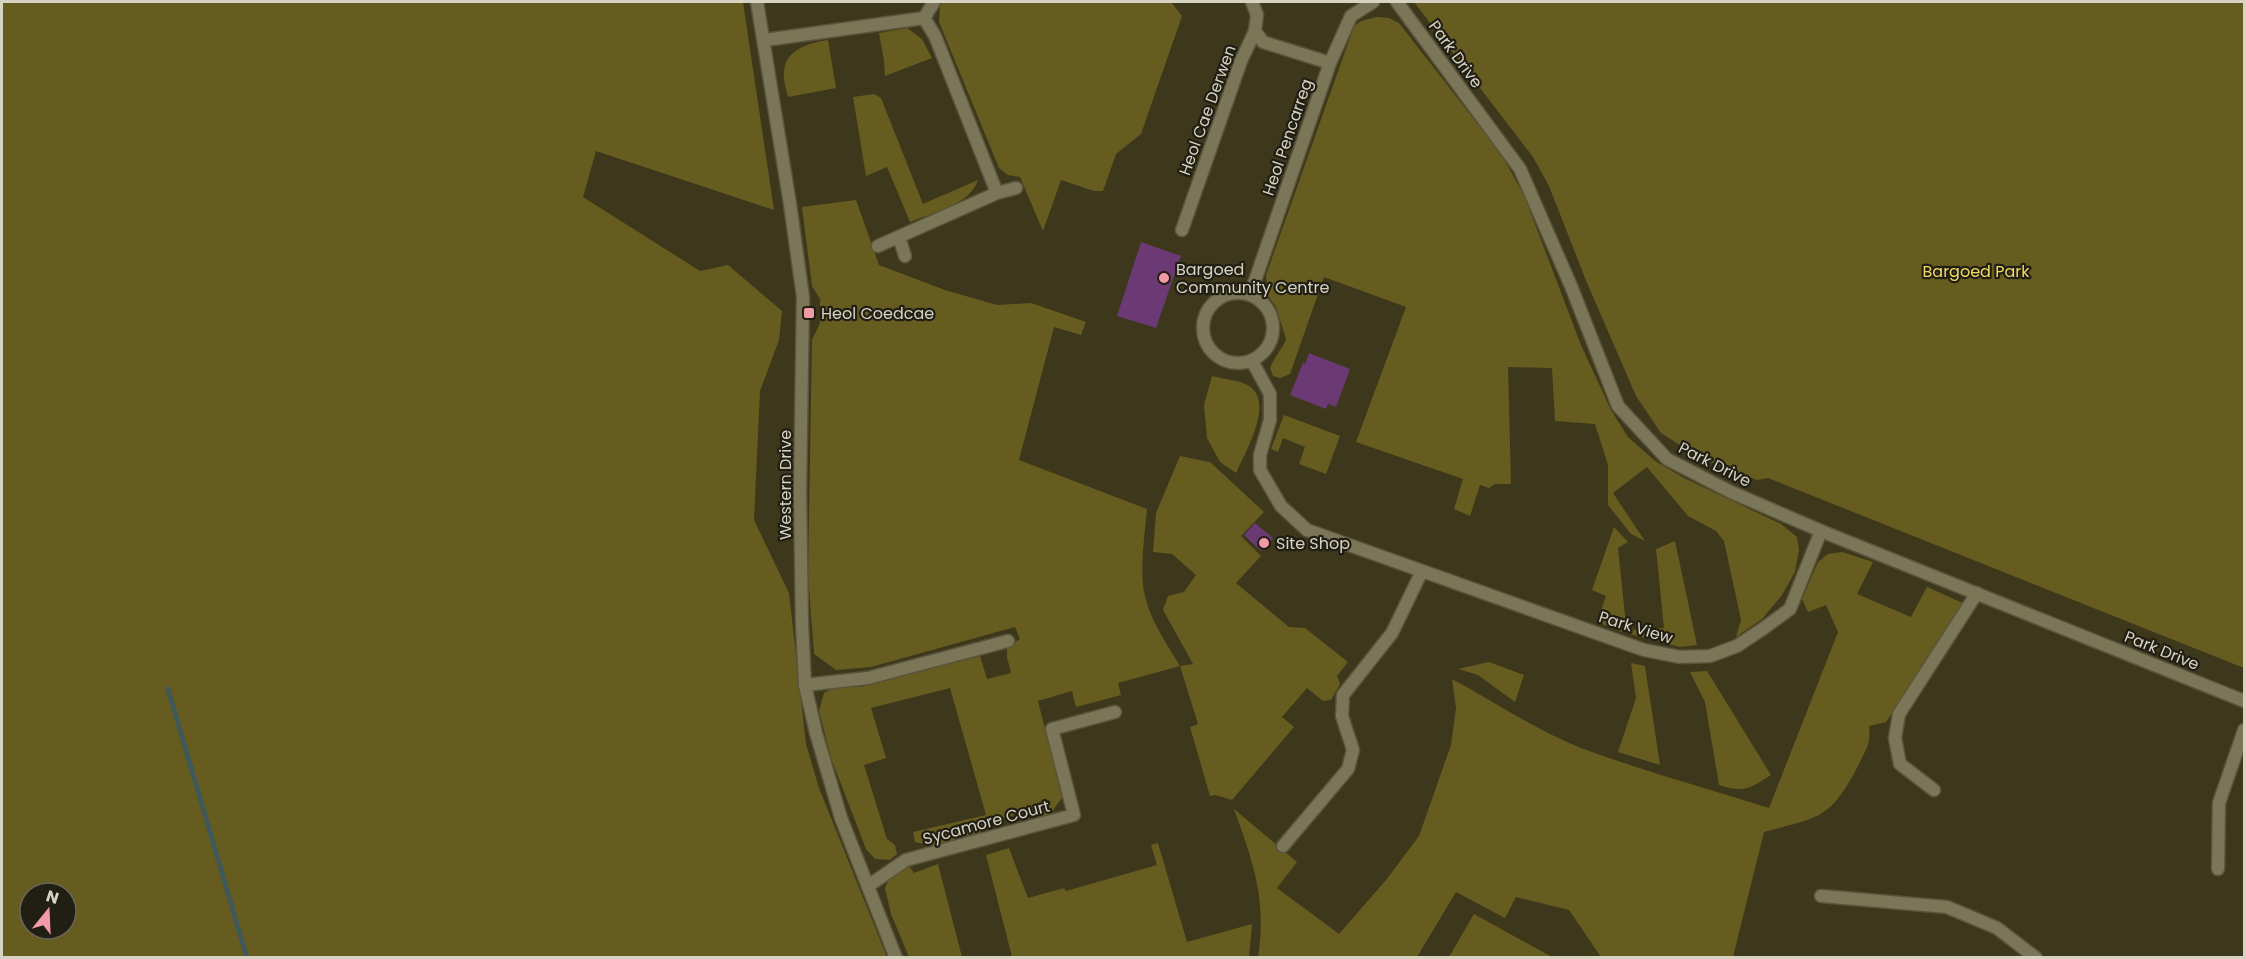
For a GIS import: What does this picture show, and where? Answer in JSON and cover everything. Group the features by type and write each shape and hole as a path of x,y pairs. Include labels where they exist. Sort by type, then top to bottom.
{"street":[{"name":"Western Drive","path":"758,2 803,297 800,491 805,685 816,733 841,818 896,957"},
{"path":"924,18 934,2"},
{"name":"Heol Cae Derwen","path":"1182,230 1241,61 1255,31 1257,15 1252,2"},
{"name":"Heol Pencarreg","path":"1250,295 1330,63 1351,16 1373,2"},
{"name":"Park Drive","path":"1397,2 1520,169 1571,286 1618,406 1667,459 1731,492 1821,531 2244,701"},
{"path":"765,40 924,18"},
{"path":"924,18 935,36 997,193"},
{"path":"1255,31 1263,42 1330,63"},
{"path":"878,246 997,193 1016,188"},
{"path":"899,237 905,256"},
{"path":"1238,292 1250,295 1261,301 1269,310 1274,333 1270,345 1262,355 1252,361 1231,363 1212,353 1202,332 1203,320 1208,309 1216,300 1227,294 1238,292"},
{"name":"Park View","path":"1252,361 1270,394 1270,420 1260,455 1260,470 1281,506 1307,530 1644,650 1680,657 1710,656 1737,646 1790,609 1821,531"},
{"path":"1282,846 1348,769 1353,750 1342,716 1343,695 1392,633 1422,571"},
{"path":"1934,790 1900,764 1895,738 1899,714 1977,593"},
{"path":"805,685 868,678 1008,641"},
{"name":"Sycamore Court","path":"868,886 906,860 1074,815 1052,729 1115,712"},
{"path":"2218,869 2219,803 2244,730"},
{"path":"1821,896 1947,907 1996,928 2036,957"}],"green space":[{"path":"2,2 743,2 774,210 596,151 583,197 700,271 728,265 782,311 779,340 760,391 754,520 789,593 806,744 819,788 887,957 2,957"},
{"path":"943,2 1171,2 1182,16 1141,134 1116,154 1103,191 1094,191 1061,180 1043,231 1020,177 1008,175 999,168 939,22 940,6"},
{"name":"Bargoed Park","path":"1414,2 2244,2 2244,668 1768,478 1757,480 1700,458 1661,433 1636,396 1587,283 1549,186 1533,157"},
{"path":"1377,17 1389,18 1399,23 1501,154 1524,195 1581,345 1611,410 1628,437 1655,461 1684,478 1781,524 1797,537 1799,550 1795,572 1782,595 1762,619 1736,637 1741,620 1724,541 1716,531 1688,516 1647,467 1613,493 1645,541 1631,534 1608,505 1608,465 1595,424 1555,421 1552,368 1508,367 1511,484 1495,484 1489,488 1480,485 1470,516 1454,509 1463,479 1356,442 1406,307 1324,277 1290,374 1280,378 1273,376 1270,368 1286,339 1276,307 1268,296 1266,275 1354,26 1361,21"},
{"path":"907,28 922,39 932,58 885,76 879,33"},
{"path":"828,40 836,88 788,97 784,75 785,64 789,58 806,45"},
{"path":"874,94 881,98 923,204 978,180 967,196 949,207 910,222 887,167 866,176 853,97"},
{"path":"856,200 879,265 945,290 997,305 1031,303 1086,322 1081,335 1054,327 1019,460 1147,509 1142,565 1143,587 1155,624 1180,666 1118,683 1121,695 1076,707 1072,691 1038,701 1062,798 1050,814 1039,817 1029,811 989,822 980,833 933,846 915,842 913,832 986,815 950,688 871,708 886,758 864,765 887,839 895,845 897,854 890,860 875,859 866,849 831,758 819,711 824,693 841,684 861,687 980,656 987,679 1011,673 1007,647 1020,639 1015,627 871,667 836,670 814,654 808,575 812,340 820,323 820,299 812,286 802,207"},
{"path":"1212,376 1249,386 1256,394 1259,404 1256,428 1236,473 1220,462 1207,438 1204,405"},
{"path":"1284,415 1340,436 1326,474 1299,464 1305,447 1283,438 1278,452 1271,449"},
{"path":"1180,456 1210,462 1264,512 1241,536 1261,556 1236,583 1289,627 1305,628 1348,662 1337,676 1340,684 1331,700 1323,701 1307,688 1282,717 1294,727 1232,800 1215,795 1210,796 1190,727 1198,724 1180,666 1193,664 1163,610 1168,596 1184,592 1196,575 1172,554 1153,552 1156,513"},
{"path":"1614,527 1628,542 1618,548 1626,625 1622,632 1597,622 1606,596 1592,590"},
{"path":"1675,541 1697,645 1680,647 1630,634 1632,630 1664,628 1656,549"},
{"path":"1842,552 1873,562 1857,594 1911,617 1927,587 1965,604 1886,722 1869,726 1869,743 1866,751 1839,797 1830,807 1811,819 1764,832 1733,957 1601,957 1569,910 1516,897 1505,918 1456,892 1417,957 1258,957 1261,917 1259,899 1247,846 1234,809 1297,862 1277,888 1339,934 1386,880 1419,836 1451,745 1456,708 1452,679 1532,724 1581,748 1769,808 1838,632 1826,605 1808,612 1802,599 1818,562 1828,554"},
{"path":"1489,662 1524,675 1515,702 1478,675 1458,669"},
{"path":"1631,663 1645,666 1660,765 1618,752 1636,698"},
{"path":"1707,671 1771,775 1746,788 1735,789 1719,785 1705,702 1690,672"},
{"path":"1158,843 1187,942 1252,924 1249,957 1012,957 986,855 1009,848 1028,898 1064,888 1066,891 1157,865 1151,845"},
{"path":"938,864 962,957 909,957 891,914 885,888 891,874 910,867 914,873"},
{"path":"1474,914 1552,957 1449,957"}],"building":[{"path":"1141,242 1181,256 1156,328 1117,316"},
{"path":"1309,353 1350,369 1336,407 1328,404 1326,409 1290,395"},
{"path":"1255,523 1273,538 1261,551 1244,535"}],"waterway":[{"path":"168,689 247,958"}],"place":[{"name":"Bargoed Community Centre","path":"1164,278"},
{"name":"Heol Coedcae","path":"809,313"},
{"name":"Site Shop","path":"1264,543"}]}
